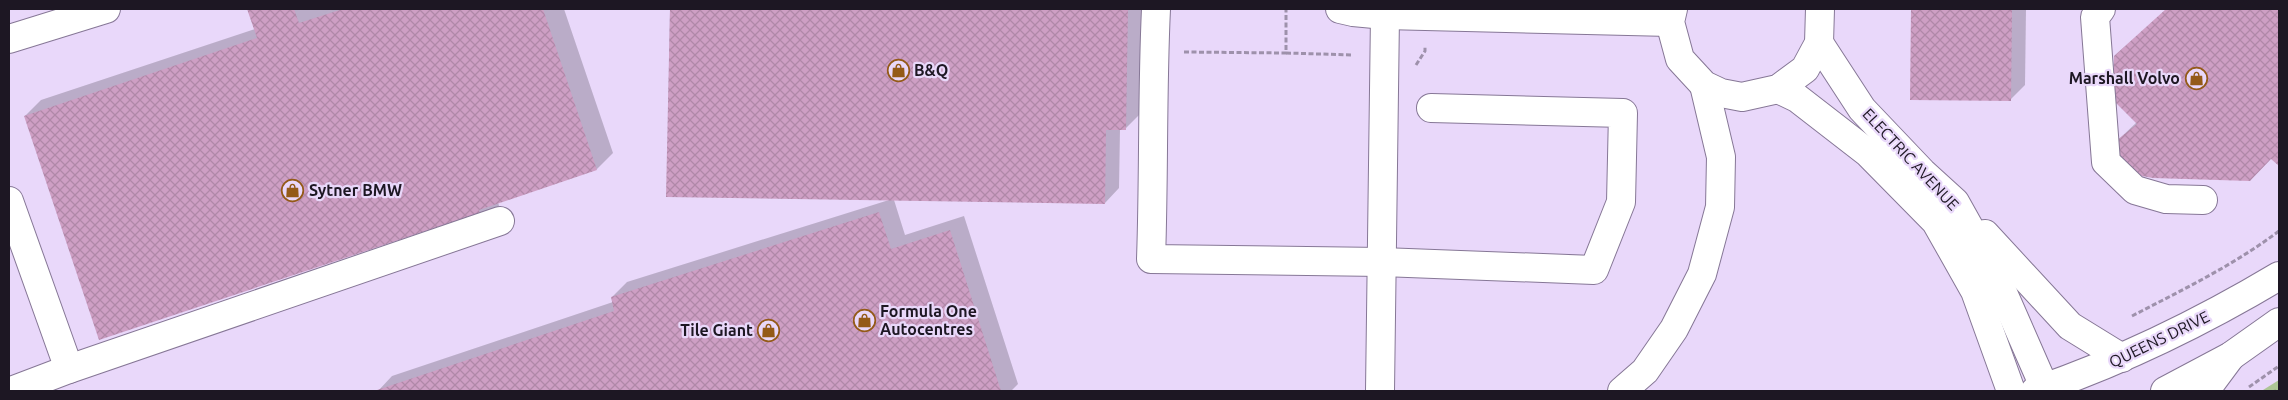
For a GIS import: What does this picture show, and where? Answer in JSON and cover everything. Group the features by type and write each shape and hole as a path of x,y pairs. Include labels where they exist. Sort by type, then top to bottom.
{"street":[{"path":"9,39 106,9"},
{"path":"1156,9 1153,52 1155,103 1151,259 1382,262 1594,270 1620,202 1622,113 1430,108"},
{"path":"1340,9 1385,15 1671,16 1680,59 1704,84 1721,93 1742,97 1778,90 1805,69 1818,43 1820,9"},
{"path":"2101,9 2095,17 2106,162 2135,190 2166,198 2203,200"},
{"path":"1380,391 1385,15"},
{"name":"ELECTRIC AVENUE","path":"1818,43 1862,109 1922,172 1955,202 1993,270 2042,390"},
{"path":"1622,391 1645,372 1674,328 1702,274 1720,207 1721,157 1704,84"},
{"name":"ELECTRIC AVENUE","path":"1778,90 1797,98 1868,153 1936,222 1975,290 2011,391"},
{"path":"9,202 69,369"},
{"path":"1955,202 2070,326 2122,358"},
{"path":"10,391 500,221"},
{"name":"QUEENS DRIVE","path":"2042,390 2122,358 2240,299 2279,276"},
{"path":"2165,391 2231,356 2279,322"},
{"path":"2205,391 2231,356"}],"path":[{"path":"1153,52 1286,53 1286,9"},
{"path":"2125,320 2194,284 2260,245 2279,231"},
{"path":"2242,391 2279,366"}],"green space":[{"path":"2279,380 2279,391 2263,391 2263,390"}],"building":[{"name":"Sytner BMW","path":"247,9 294,9 299,23 343,9 543,9 597,170 479,210 483,223 460,231 456,221 99,340 24,116 257,38"},
{"name":"B&Q","path":"670,9 1128,9 1126,130 1106,130 1105,204 666,197"},
{"path":"1911,9 2012,9 2011,101 1910,100"},
{"name":"Marshall Volvo","path":"2166,9 2279,9 2279,166 2271,159 2250,181 2153,178 2142,176 2130,168 2119,154 2116,141 2137,124 2113,100 2114,56"},
{"path":"879,212 891,249 950,230 1001,391 374,391 614,311 611,297"}],"place":[{"name":"B&Q","path":"898,70"},
{"name":"Marshall Volvo","path":"2196,78"},
{"name":"Sytner BMW","path":"293,190"},
{"name":"Formula One Autocentres","path":"864,320"},
{"name":"Tile Giant","path":"769,330"}]}
